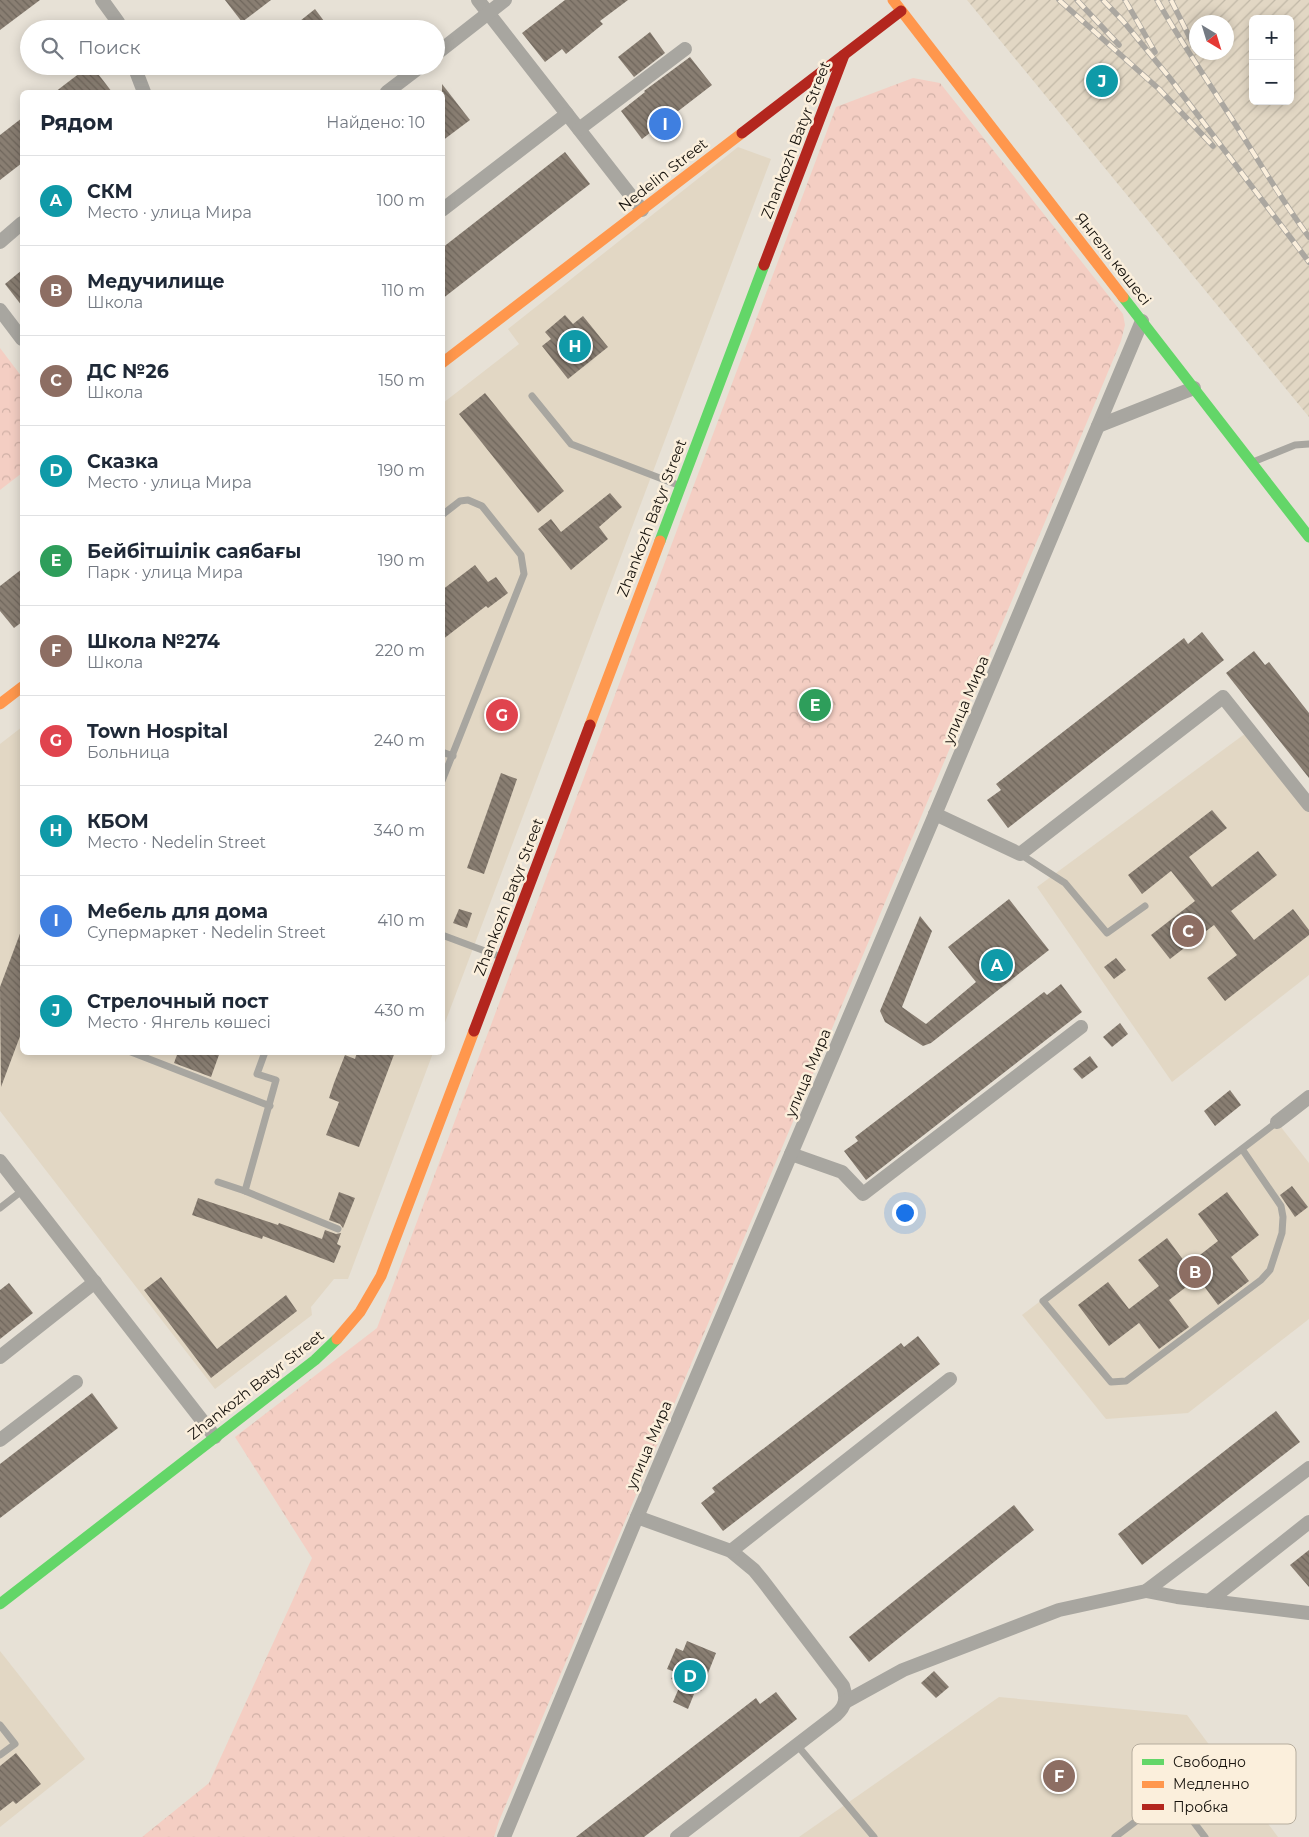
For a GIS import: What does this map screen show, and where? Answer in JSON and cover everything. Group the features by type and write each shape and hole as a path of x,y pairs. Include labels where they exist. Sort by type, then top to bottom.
{"street":[{"path":"102,0 117,20"},
{"path":"478,0 642,210"},
{"path":"445,47 505,0"},
{"name":"Янгель көшесі","path":"893,0 1309,537"},
{"name":"Nedelin Street","path":"445,362 902,11"},
{"path":"579,129 685,49"},
{"name":"Zhankozh Batyr Street","path":"0,1604 315,1360 341,1337 368,1302 381,1276 844,55"},
{"path":"137,75 143,90"},
{"path":"390,90 409,75"},
{"path":"445,208 567,114"},
{"path":"0,242 20,226"},
{"path":"0,310 20,337"},
{"name":"улица Мира","path":"504,1837 637,1516 1142,321"},
{"path":"1098,426 1194,388"},
{"path":"0,704 20,689"},
{"path":"935,814 1020,854 1223,697 1309,805"},
{"path":"791,1154 842,1172 863,1194 1081,1027"},
{"path":"1276,1122 1309,1097"},
{"path":"0,1161 215,1437"},
{"path":"0,1357 95,1282"},
{"path":"731,1551 950,1379"},
{"path":"0,1440 76,1382"},
{"path":"1146,1591 1309,1468"},
{"path":"637,1516 731,1551 754,1570 843,1686 845,1694 842,1710 677,1837"},
{"path":"1208,1601 1309,1522"},
{"path":"845,1702 903,1670 1059,1610 1146,1591 1178,1598 1309,1614"}],"lane":[{"path":"532,396 570,444 680,486"},
{"path":"1251,462 1295,445 1309,444"},
{"path":"445,513 460,501 468,500 482,506 521,555 524,574 445,775"},
{"path":"445,753 453,756"},
{"path":"1020,854 1065,883 1108,933 1145,906"},
{"path":"445,936 502,957"},
{"path":"136,1055 270,1106"},
{"path":"245,1191 276,1080 258,1074 264,1055"},
{"path":"1242,1149 1281,1206 1282,1233 1270,1270 1261,1280 1126,1381 1111,1382 1043,1301 1276,1122"},
{"path":"218,1182 338,1229"},
{"path":"0,1208 23,1190"},
{"path":"0,1725 15,1744 0,1755"},
{"path":"797,1745 874,1837"},
{"path":"1115,1837 1132,1824"},
{"path":"1195,1824 1205,1837"}],"shaded area":[{"path":"967,0 1309,0 1309,417"},
{"path":"738,147 771,159 445,1023 445,401 519,344 508,329"},
{"path":"20,729 20,1055 432,1055 348,1279 334,1279 311,1307 312,1315 215,1389 0,1111 0,744"},
{"path":"1246,733 1309,811 1309,975 1172,1082 1037,887"},
{"path":"1277,1122 1309,1163 1309,1319 1188,1413 1106,1419 1022,1315"},
{"path":"0,1651 85,1759 0,1827"},
{"path":"999,1697 1187,1715 1209,1744 1132,1744 1132,1824 1268,1824 1278,1837 799,1837"}],"green space":[{"path":"913,78 940,83 1123,314 1125,325 1121,341 499,1821 494,1837 142,1837 209,1783 312,1558 235,1437 377,1328 836,107"},
{"path":"0,348 20,374 20,475 0,490"}],"building":[{"path":"0,0 40,0 0,30"},
{"path":"225,0 271,0 245,20 240,20"},
{"path":"565,0 628,0 600,21 603,24 566,54 562,49 545,62 522,33"},
{"path":"315,9 323,20 301,20"},
{"path":"650,32 665,53 634,77 618,57"},
{"path":"690,57 712,85 642,139 621,111 644,91"},
{"path":"1102,68 1116,83 1102,95 1089,79"},
{"path":"77,75 99,75 110,90 58,90"},
{"path":"442,84 470,120 445,139 445,90 442,90"},
{"path":"20,120 20,165 0,180 0,135"},
{"path":"565,152 590,184 445,297 445,246"},
{"path":"20,272 20,303 5,284"},
{"path":"565,315 573,324 583,316 608,347 568,379 542,346 551,339 545,332"},
{"path":"485,393 564,491 538,513 459,414"},
{"path":"610,493 622,507 599,527 608,539 571,570 538,529 551,519 561,532"},
{"path":"475,565 488,582 496,577 508,593 488,608 486,606 445,638 445,588"},
{"path":"20,571 20,624 14,628 0,611 0,586"},
{"path":"1202,632 1224,660 1008,828 987,800 1001,790 996,784 1184,638 1188,644"},
{"path":"1254,651 1265,665 1269,662 1309,713 1309,778 1226,673"},
{"path":"501,773 517,779 484,874 467,868"},
{"path":"1212,810 1227,828 1189,857 1212,887 1258,851 1277,875 1231,911 1254,940 1293,909 1309,930 1309,935 1225,1001 1207,978 1237,955 1214,925 1170,959 1151,935 1195,901 1171,871 1142,894 1128,875"},
{"path":"1009,899 1049,950 931,1043 923,1046 885,1022 880,1011 920,916 932,931 902,1007 926,1024 976,982 948,947"},
{"path":"459,909 472,913 467,928 453,923"},
{"path":"20,934 20,1036 1,1087 0,987"},
{"path":"1116,958 1126,970 1114,979 1104,967"},
{"path":"1061,984 1082,1012 866,1180 844,1151 858,1141 855,1137 1044,992 1047,995"},
{"path":"1120,1023 1128,1034 1112,1047 1103,1037"},
{"path":"177,1055 219,1055 211,1077 174,1063"},
{"path":"345,1055 355,1059 356,1055 394,1055 359,1147 326,1135 339,1102 329,1098 334,1083"},
{"path":"1090,1056 1098,1067 1082,1079 1073,1069"},
{"path":"1230,1090 1241,1105 1215,1126 1204,1111"},
{"path":"1292,1186 1308,1207 1295,1217 1280,1195"},
{"path":"339,1192 355,1198 343,1228 340,1224 329,1220"},
{"path":"1227,1192 1259,1235 1231,1257 1249,1281 1218,1305 1198,1278 1169,1300 1189,1327 1159,1349 1139,1323 1109,1346 1078,1305 1108,1282 1129,1309 1159,1286 1138,1260 1167,1238 1187,1265 1218,1241 1198,1214"},
{"path":"198,1198 278,1225 279,1223 322,1239 325,1230 336,1234 341,1233 337,1244 341,1246 334,1263 263,1236 262,1239 192,1215"},
{"path":"161,1277 217,1349 286,1295 297,1311 211,1378 144,1290"},
{"path":"9,1283 33,1313 0,1339 0,1290"},
{"path":"918,1336 940,1364 723,1531 701,1503 715,1492 712,1488 901,1343 904,1347"},
{"path":"92,1393 118,1428 0,1518 0,1464"},
{"path":"1276,1411 1300,1442 1142,1565 1118,1534"},
{"path":"1014,1505 1034,1530 869,1662 849,1637"},
{"path":"1309,1550 1309,1587 1290,1565"},
{"path":"687,1641 716,1653 701,1691 696,1689 688,1709 673,1702 681,1683 671,1679 675,1672 667,1669 676,1648 683,1651"},
{"path":"934,1671 949,1687 936,1698 921,1683"},
{"path":"776,1692 797,1719 644,1837 576,1837 756,1698 760,1704"},
{"path":"16,1753 41,1784 16,1804 13,1801 0,1811 0,1766"}],"railway":[{"path":"1059,0 1159,89 1213,146"},
{"path":"1077,0 1119,45"},
{"path":"1103,0 1123,21 1169,77 1309,262"},
{"path":"1125,0 1155,52"},
{"path":"1157,0 1277,191 1309,237"},
{"path":"1171,0 1189,36"}],"traffic: fast":[{"path":"660,541 764,265"},
{"path":"1123,297 1309,537"},
{"path":"0,1604 315,1360 337,1339"}],"traffic: slow":[{"path":"893,0 1123,297"},
{"path":"445,361 742,133"},
{"path":"590,725 660,541"},
{"path":"0,704 20,689"},
{"path":"337,1339 360,1312 381,1276 474,1031"}],"traffic: jam":[{"path":"742,133 901,11"},
{"path":"764,265 844,55"},
{"path":"474,1031 590,725"}],"place":[{"name":"Стрелочный пост","path":"1102,81"},
{"name":"Мебель для дома","path":"665,124"},
{"name":"КБОМ","path":"575,346"},
{"name":"Бейбітшілік саябағы","path":"815,705"},
{"name":"Town Hospital","path":"502,715"},
{"name":"ДС №26","path":"1188,931"},
{"name":"СКМ","path":"997,965"},
{"name":"Медучилище","path":"1195,1272"},
{"name":"Сказка","path":"690,1676"},
{"name":"Школа №274","path":"1059,1776"}]}
